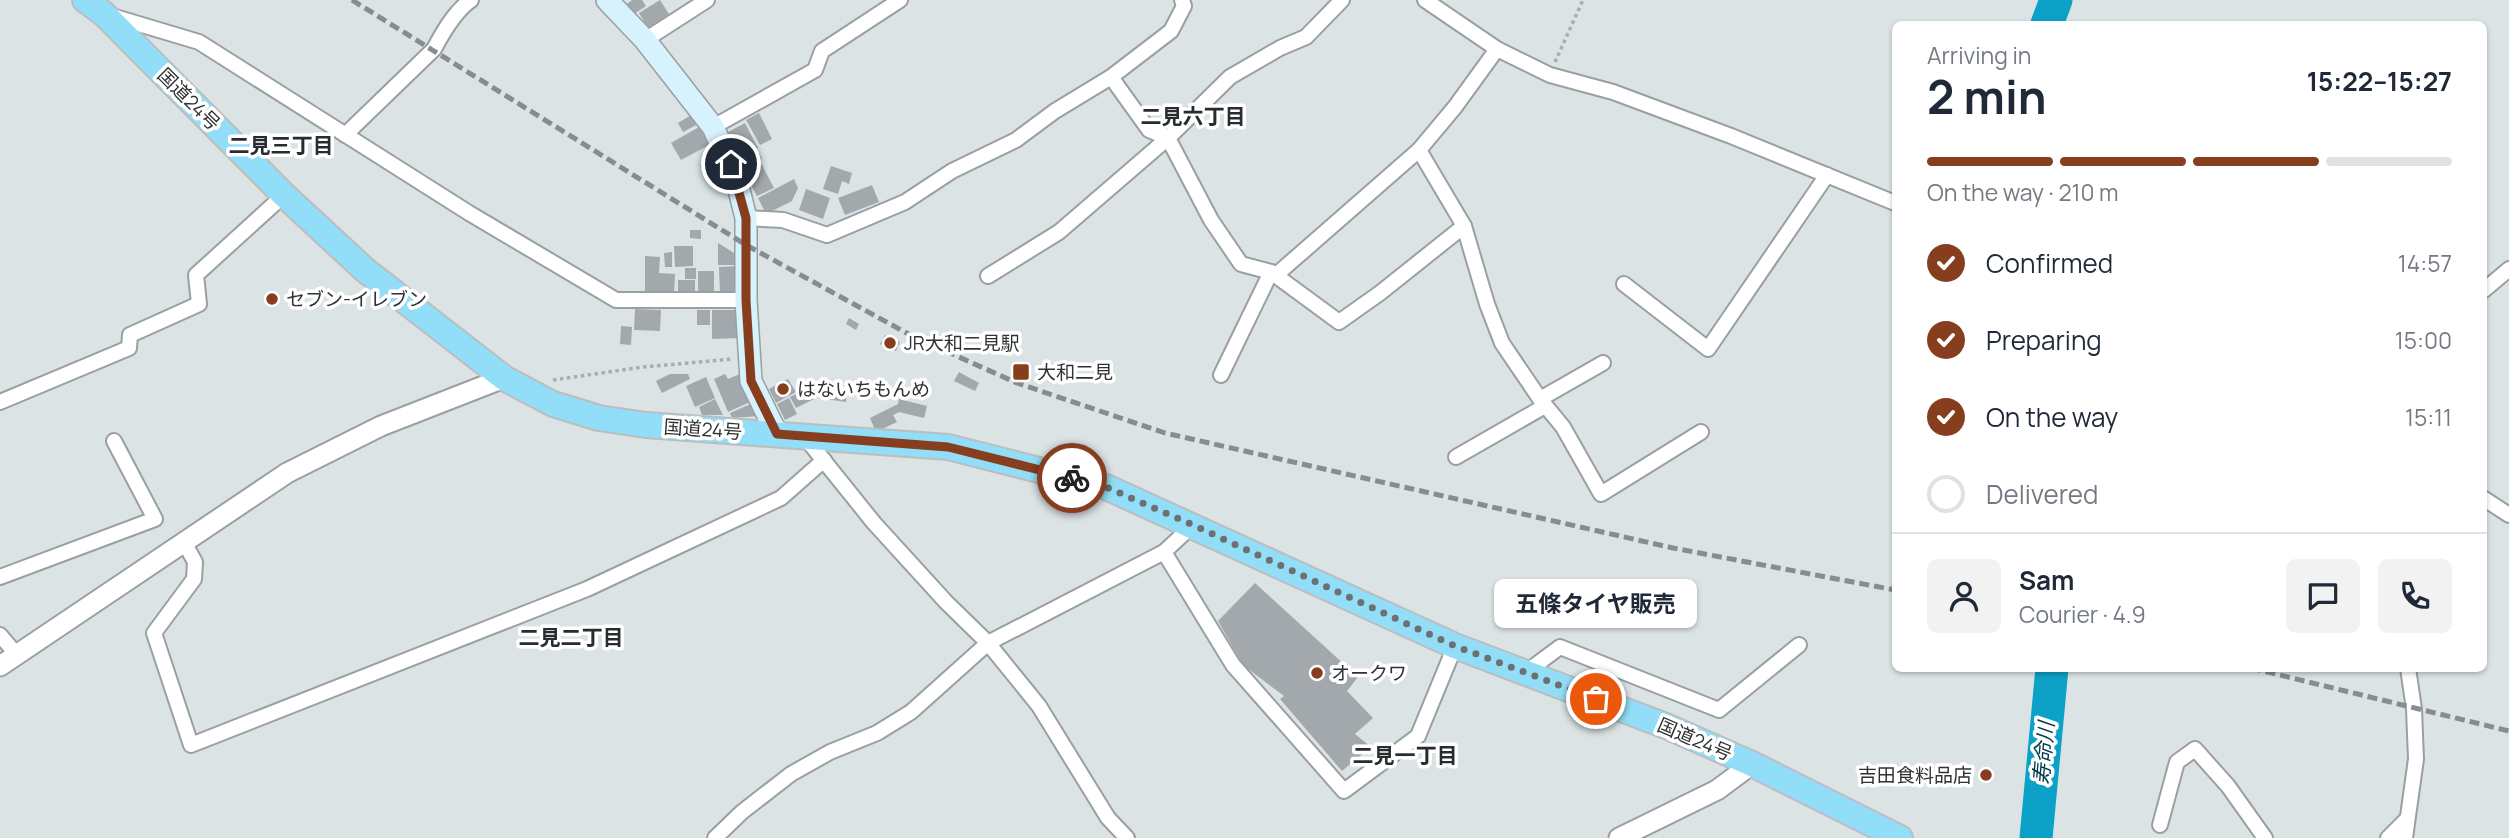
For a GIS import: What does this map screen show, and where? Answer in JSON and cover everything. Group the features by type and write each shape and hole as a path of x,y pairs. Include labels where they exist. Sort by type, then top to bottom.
{"highway":[{"name":"国道24号","path":"95,7 284,195 365,270 504,378 554,404 599,418 646,425 948,447 1106,487 1455,646 1666,726 1752,764 1895,837"}],"main road":[{"path":"607,0 645,40 713,127 736,178 746,218 746,300 751,381 777,434"}],"street":[{"path":"345,135 434,49 442,34 471,0"},
{"path":"645,40 707,0"},
{"path":"713,127 815,70 822,51 900,0"},
{"path":"746,218 783,220 827,235 905,202 952,172 1017,140 1055,111 1111,77 1171,31 1184,6 1182,0"},
{"path":"988,276 1059,232 1168,138 1230,77 1280,48 1306,37 1342,0"},
{"path":"1425,0 1497,49 1550,75 1613,92 1892,202"},
{"path":"95,7 199,42 470,213 616,300 746,300"},
{"path":"1221,375 1273,274 1419,150 1455,107 1497,49"},
{"path":"1111,77 1149,130 1168,138 1210,220 1241,264 1273,274 1339,321 1380,293 1464,226"},
{"path":"1419,150 1464,226 1487,304 1502,342 1543,403 1563,427 1601,494 1701,432"},
{"path":"1624,285 1708,349 1827,175"},
{"path":"0,402 129,348 130,335 199,304 196,275 284,195"},
{"path":"2487,287 2509,270"},
{"path":"1456,457 1602,363"},
{"path":"0,635 8,660 287,473 381,426 504,378"},
{"path":"804,436 874,523 946,602 988,643 1039,706 1108,818 1127,838"},
{"path":"0,577 155,519 114,441"},
{"path":"184,542 195,562 194,579 154,633 191,745 599,583 780,498 824,460"},
{"path":"2487,501 2509,515"},
{"path":"715,838 742,812 792,774 830,752 877,733 911,712 988,643 1164,552 1193,525"},
{"path":"1164,552 1233,665 1344,791 1418,736 1455,646"},
{"path":"1525,673 1560,647 1719,710 1799,645"},
{"path":"2405,838 2416,759 2414,709 2409,672"},
{"path":"2160,825 2177,762 2195,749 2228,786 2264,838"},
{"path":"1619,838 1717,790 1752,764"},
{"path":"2388,838 2407,819"}],"path":[{"path":"1550,75 1583,0"},
{"path":"526,390 544,382 604,372 749,358"}],"building":[{"path":"632,0 642,0 646,6 634,14 627,4"},
{"path":"660,0 669,14 648,28 639,13"},
{"path":"759,113 772,139 760,145 746,120"},
{"path":"693,114 698,124 683,132 678,123"},
{"path":"745,123 758,148 741,156 728,132"},
{"path":"699,127 709,145 681,160 671,143"},
{"path":"758,151 762,159 746,167 742,159"},
{"path":"721,154 728,167 706,177 700,165"},
{"path":"761,163 774,188 757,196 744,172"},
{"path":"831,166 852,173 849,184 842,181 838,194 823,189"},
{"path":"794,179 798,188 792,201 766,214 758,198"},
{"path":"872,185 879,202 845,215 838,198"},
{"path":"806,189 830,198 823,219 799,210"},
{"path":"690,230 701,230 701,239 690,238"},
{"path":"718,243 739,256 739,265 718,265"},
{"path":"674,246 693,246 693,266 675,267"},
{"path":"672,252 672,267 665,267 664,253"},
{"path":"645,256 660,257 659,273 675,274 674,295 645,294"},
{"path":"739,266 740,293 720,294 719,267"},
{"path":"685,268 696,268 696,279 685,279"},
{"path":"698,271 714,271 714,295 698,295"},
{"path":"678,280 695,280 695,294 678,294"},
{"path":"635,309 661,310 660,331 634,330"},
{"path":"697,310 710,310 710,325 697,325"},
{"path":"712,310 739,310 740,338 712,339"},
{"path":"849,318 859,324 856,330 846,324"},
{"path":"621,326 632,327 631,345 620,344"},
{"name":"JR大和二見駅","path":"885,335 900,342 896,351 880,344"},
{"path":"959,372 979,383 975,391 954,381"},
{"path":"670,374 688,374 690,379 662,393 656,381"},
{"path":"725,374 728,379 740,374 752,401 728,412 714,379"},
{"path":"706,377 715,398 695,407 686,386"},
{"path":"788,379 796,392 776,403 769,389"},
{"path":"826,385 847,388 846,402 825,399"},
{"path":"812,386 818,397 796,408 790,397"},
{"path":"789,398 797,414 785,420 777,404"},
{"path":"715,399 723,415 702,415 699,407"},
{"path":"899,399 927,406 924,418 899,412 893,415 897,422 876,432 870,418 898,404"},
{"path":"753,403 759,416 732,418 730,413"},
{"path":"1255,583 1358,677 1347,691 1373,718 1355,734 1371,747 1342,771 1280,699 1284,696 1243,665 1218,621"}],"waterway":[{"name":"寿命川","path":"2048,21 2056,0"},
{"name":"寿命川","path":"2036,838 2052,672"}],"railway":[{"path":"352,0 746,245 912,336 1017,383 1165,433 1673,548 1892,589"},
{"path":"2267,672 2509,731"}],"way so far":[{"path":"1072,478 1106,487 1193,525 1455,646 1596,699"}],"place":[{"name":"セブン-イレブン","path":"272,299"},
{"name":"JR大和二見駅","path":"890,343"},
{"name":"大和二見","path":"1021,372"},
{"name":"はないちもんめ","path":"783,389"},
{"name":"オークワ","path":"1317,673"},
{"name":"五條タイヤ販売","path":"1596,699"},
{"name":"吉田食料品店","path":"1986,775"}],"district":[{"name":"二見六丁目","path":"1193,117"},
{"name":"二見三丁目","path":"281,146"},
{"name":"二見二丁目","path":"571,638"},
{"name":"二見一丁目","path":"1405,756"}],"route":[{"path":"731,164 746,218 749,371 751,381 777,434 948,447 1072,478"}]}
